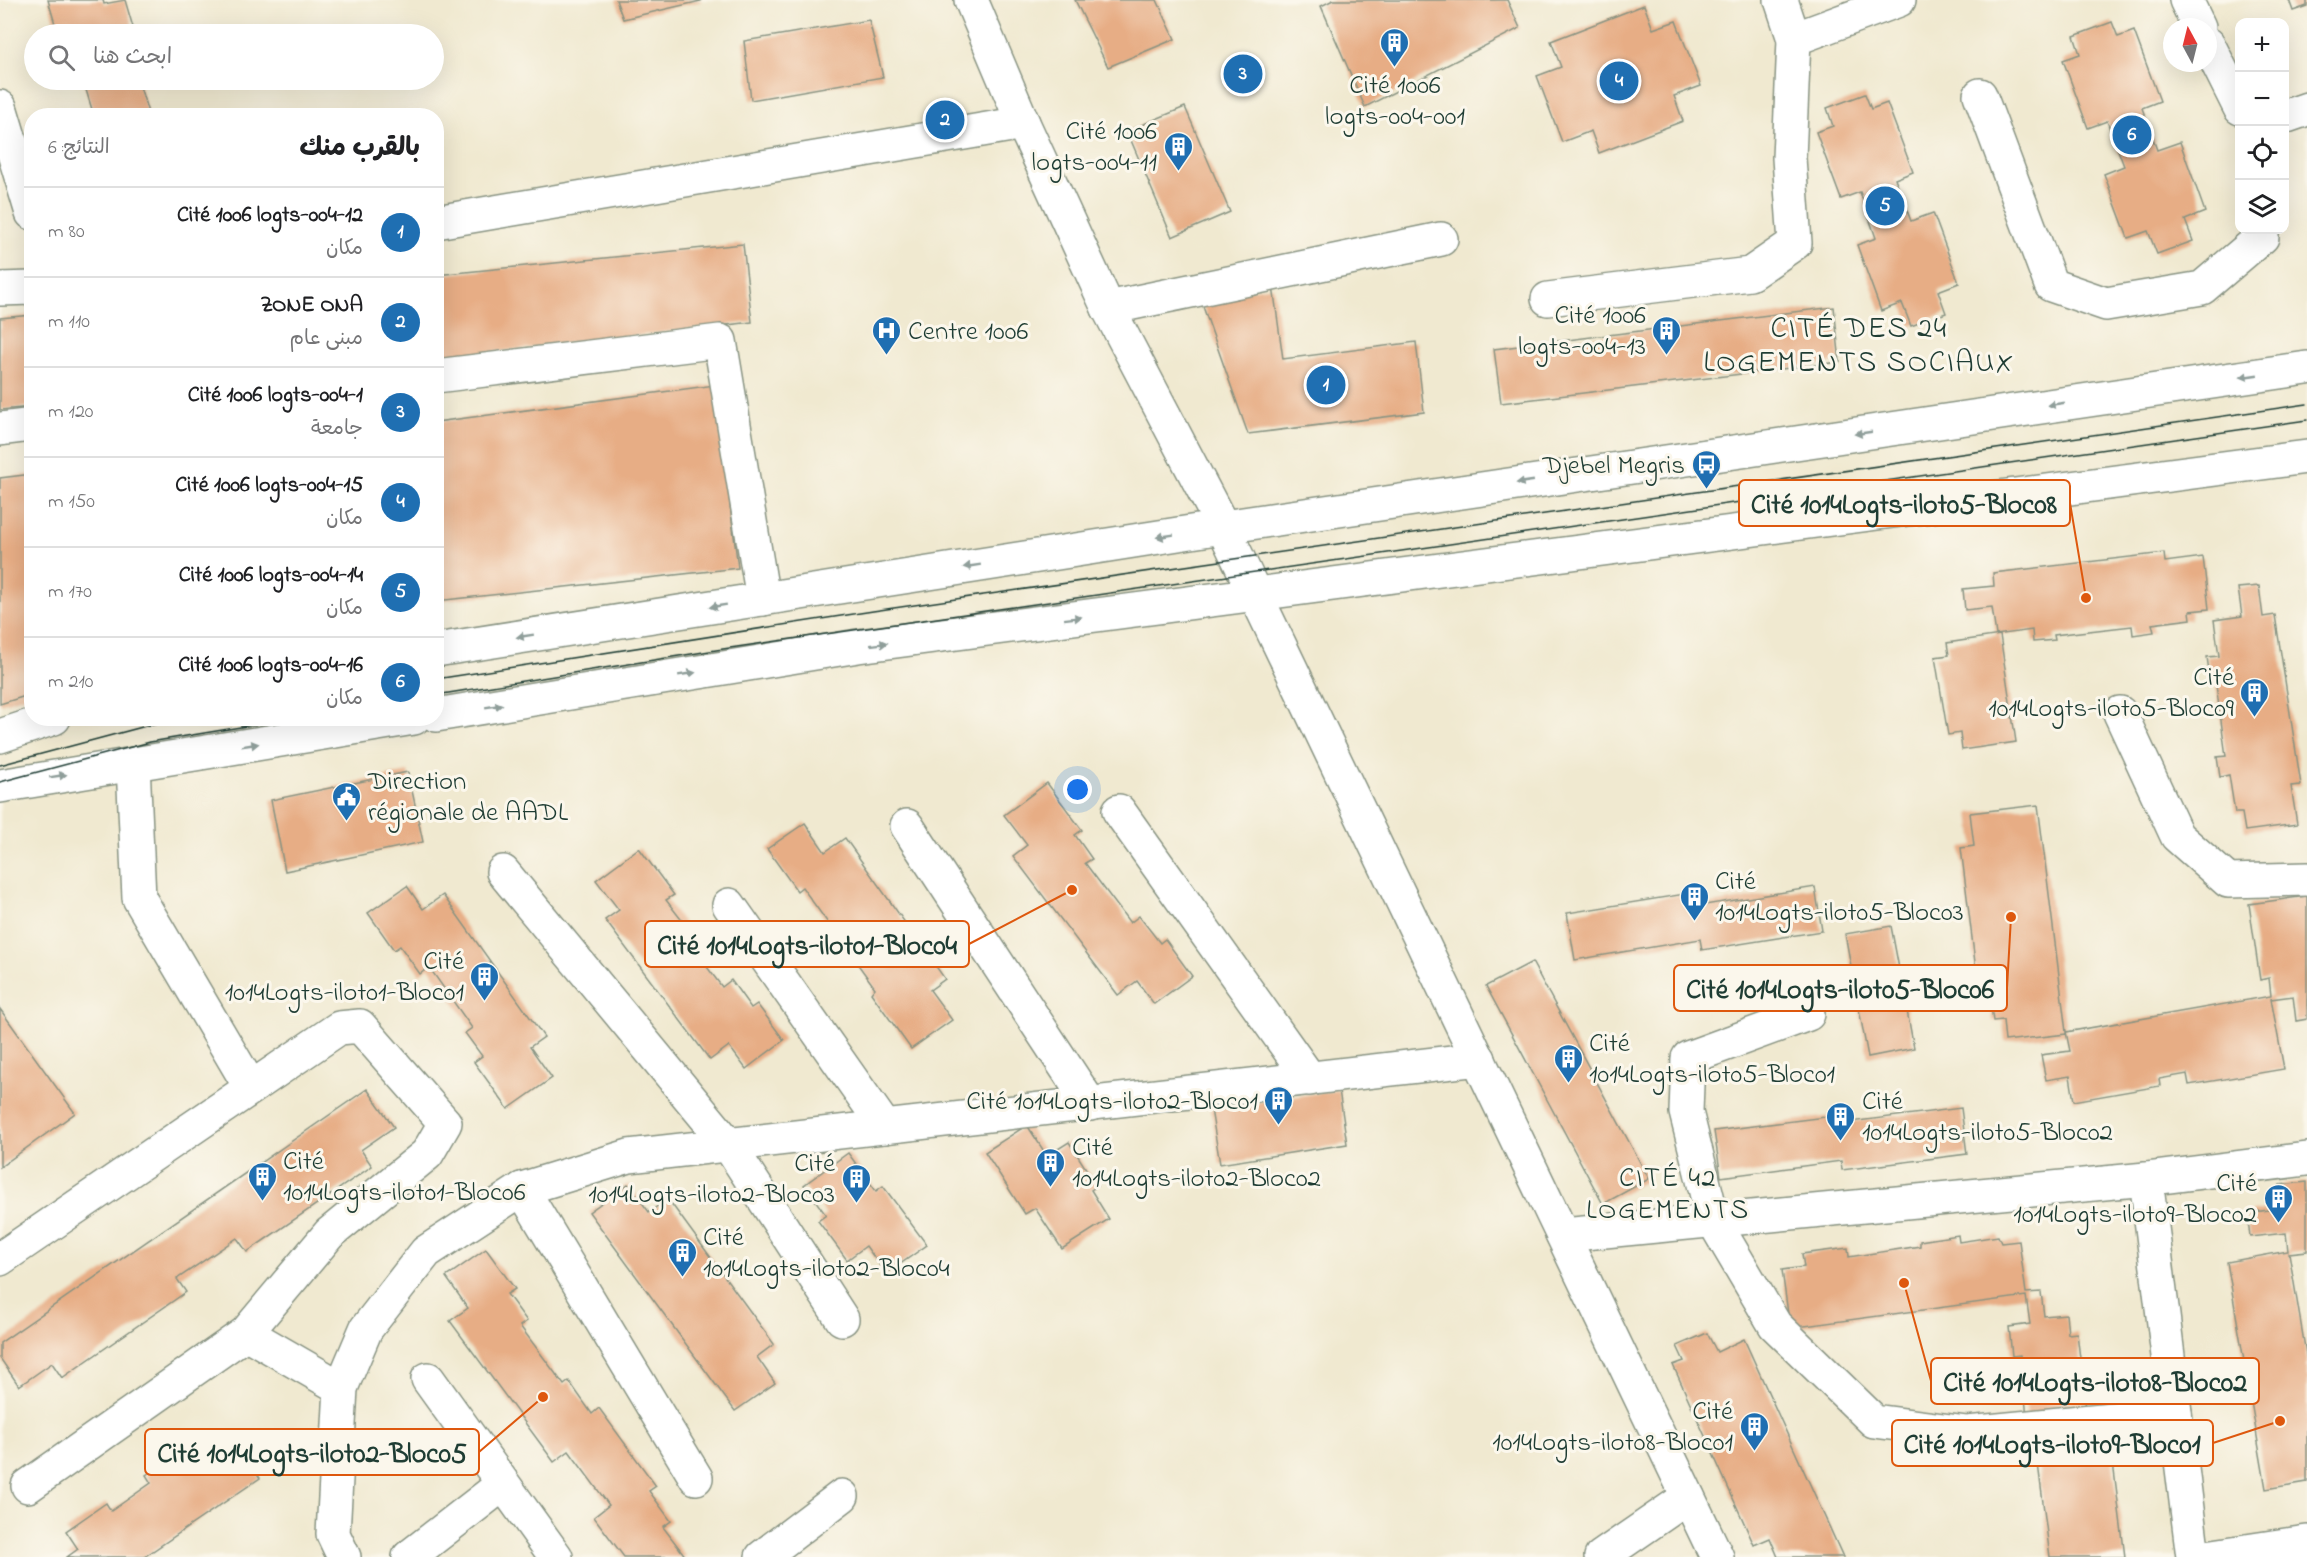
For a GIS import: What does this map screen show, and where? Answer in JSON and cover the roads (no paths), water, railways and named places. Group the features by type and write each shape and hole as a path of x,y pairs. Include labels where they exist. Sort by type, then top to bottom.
{"street":[{"path":"971,0 1023,123 1108,308 1223,526 1254,595 1717,1557"},
{"path":"1548,299 1750,274 1795,243 1790,158 1794,39 1781,0"},
{"path":"1794,39 1899,0"},
{"path":"2186,0 2195,18"},
{"path":"2217,62 2235,98"},
{"path":"1980,95 2051,285 2106,304 2202,288 2262,237 2262,234"},
{"path":"0,107 24,186"},
{"path":"2289,115 2307,109"},
{"path":"444,221 1023,123"},
{"path":"1108,308 1441,239"},
{"path":"0,289 24,288"},
{"path":"444,375 720,341 763,599"},
{"path":"444,649 1223,526 2307,368"},
{"path":"0,429 24,426"},
{"path":"444,714 858,646 2307,457"},
{"path":"2120,713 2177,836 2228,881 2307,879"},
{"path":"0,736 30,726"},
{"path":"0,786 365,726"},
{"path":"133,764 139,898 251,1088"},
{"path":"1119,811 1310,1079"},
{"path":"907,826 1090,1104"},
{"path":"503,872 728,1144 842,1319"},
{"path":"729,905 885,1127"},
{"path":"1808,1014 1688,1058 1686,1112 1713,1220 1775,1326 1874,1421 1967,1433 2175,1413"},
{"path":"0,1259 339,1028 360,1026 445,1123 427,1154 329,1234 246,1333 28,1486"},
{"path":"344,1557 333,1534 341,1389 366,1329 426,1252 522,1189 629,1156 1479,1059"},
{"path":"1563,1234 2146,1179 2307,1160"},
{"path":"2146,1179 2193,1557"},
{"path":"522,1189 696,1478"},
{"path":"246,1333 341,1389"},
{"path":"428,1378 556,1557"},
{"path":"410,1557 504,1484"},
{"path":"779,1552 842,1496"},
{"path":"1601,1557 1688,1497"},
{"path":"2206,1557 2307,1542"}],"tram line":[{"path":"444,678 873,611 2307,404"},
{"path":"444,694 716,650 2307,420"},
{"path":"0,765 146,726"},
{"path":"0,782 150,742 247,726"}],"place":[{"name":"Cité 1006 logts-004-001","path":"1395,68"},
{"name":"Cité 1006 logts-004-1","path":"1243,74"},
{"name":"Cité 1006 logts-004-15","path":"1619,81"},
{"name":"ZONE ONA","path":"945,120"},
{"name":"Cité 1006 logts-004-16","path":"2132,135"},
{"name":"Cité 1006 logts-004-11","path":"1178,172"},
{"name":"Cité 1006 logts-004-14","path":"1885,206"},
{"name":"Centre 1006","path":"887,356"},
{"name":"Cité 1006 logts-004-13","path":"1667,356"},
{"name":"Cité 1006 logts-004-12","path":"1326,385"},
{"name":"Djebel Megris","path":"1706,490"},
{"name":"Cité 1014Logts-ilot05-Bloc08","path":"2086,598"},
{"name":"Cité 1014Logts-ilot05-Bloc09","path":"2255,718"},
{"name":"Direction régionale de AADL","path":"347,822"},
{"name":"Cité 1014Logts-ilot01-Bloc04","path":"1072,890"},
{"name":"Cité 1014Logts-ilot05-Bloc06","path":"2011,917"},
{"name":"Cité 1014Logts-ilot05-Bloc03","path":"1694,922"},
{"name":"Cité 1014Logts-ilot01-Bloc01","path":"485,1002"},
{"name":"Cité 1014Logts-ilot05-Bloc01","path":"1568,1084"},
{"name":"Cité 1014Logts-ilot02-Bloc01","path":"1279,1126"},
{"name":"Cité 1014Logts-ilot05-Bloc02","path":"1841,1142"},
{"name":"Cité 1014Logts-ilot02-Bloc02","path":"1051,1188"},
{"name":"Cité 1014Logts-ilot01-Bloc06","path":"262,1202"},
{"name":"Cité 1014Logts-ilot02-Bloc03","path":"856,1204"},
{"name":"Cité 1014Logts-ilot09-Bloc02","path":"2278,1224"},
{"name":"Cité 1014Logts-ilot02-Bloc04","path":"682,1278"},
{"name":"Cité 1014Logts-ilot08-Bloc02","path":"1904,1283"},
{"name":"Cité 1014Logts-ilot02-Bloc05","path":"543,1397"},
{"name":"Cité 1014Logts-ilot09-Bloc01","path":"2280,1421"},
{"name":"Cité 1014Logts-ilot08-Bloc01","path":"1754,1452"}],"district":[{"name":"CITÉ DES 24 LOGEMENTS SOCIAUX","path":"1859,344"},
{"name":"CITÉ 42 LOGEMENTS","path":"1668,1192"}]}
